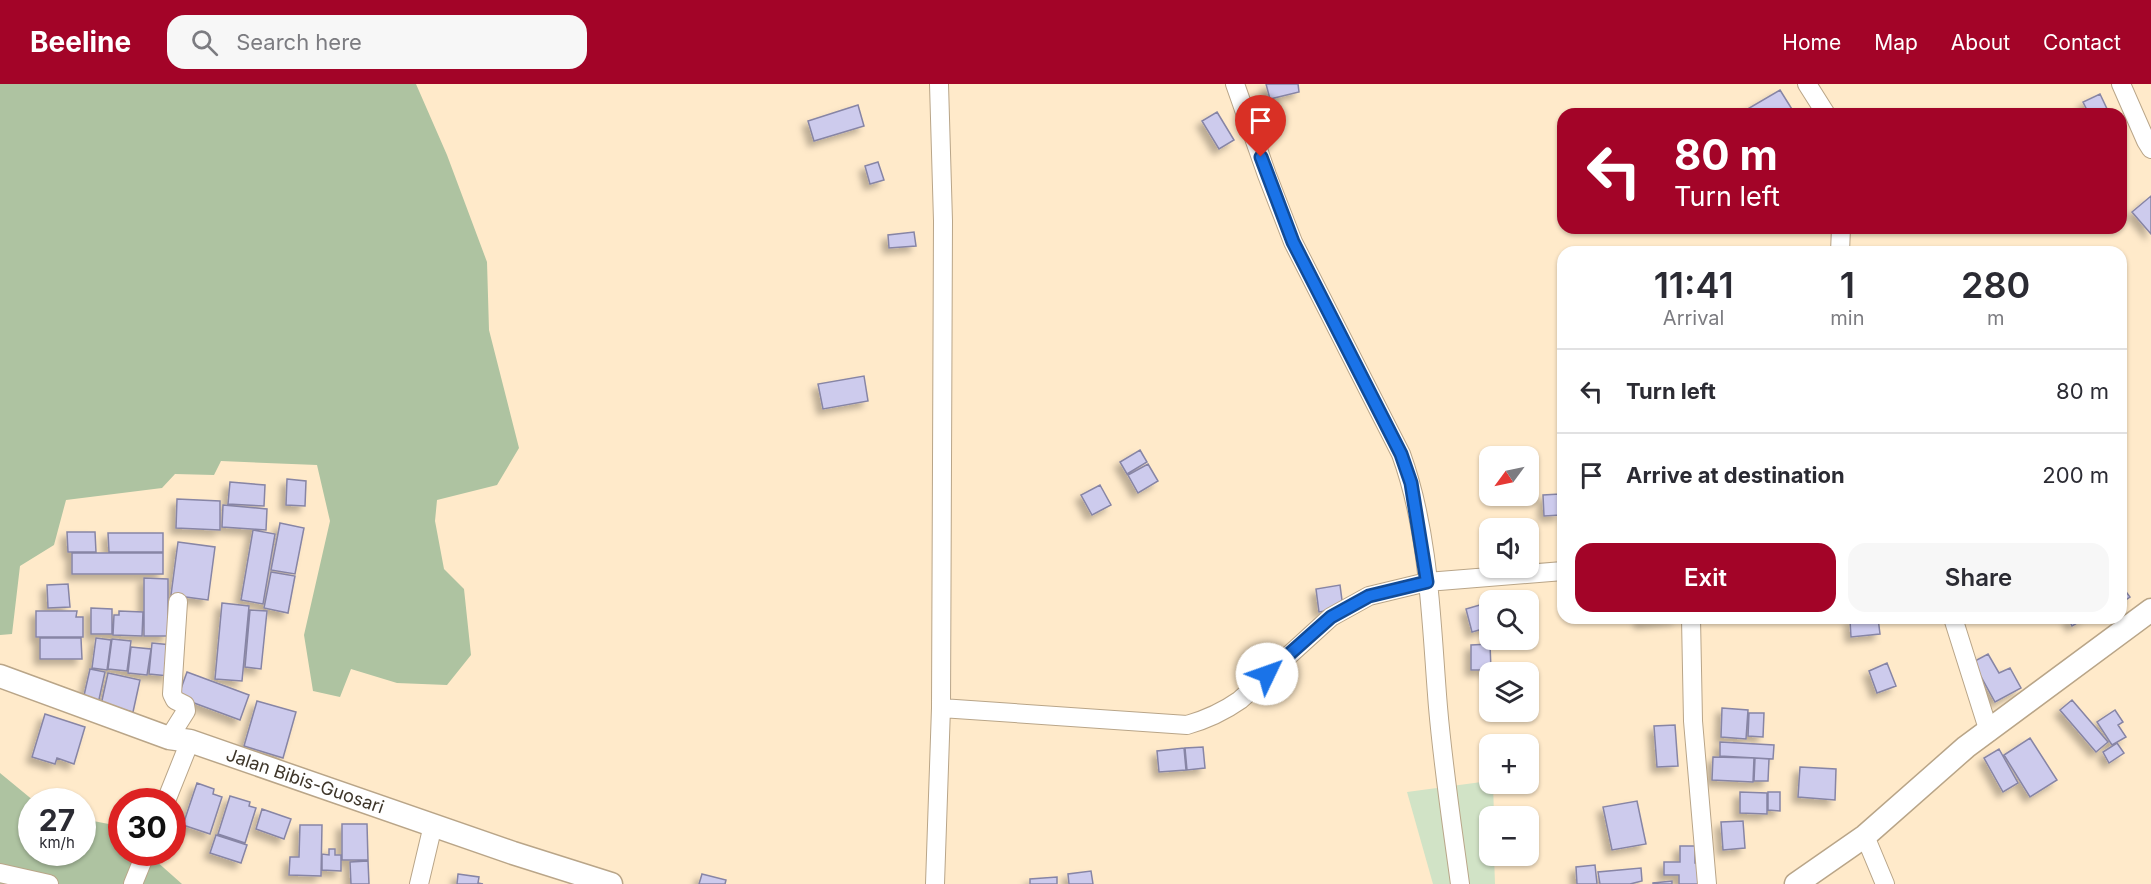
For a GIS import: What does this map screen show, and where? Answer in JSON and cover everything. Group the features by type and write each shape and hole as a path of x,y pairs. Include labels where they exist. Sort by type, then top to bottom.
{"street":[{"path":"935,884 941,708 943,221 939,84"},
{"path":"1235,84 1293,242 1401,454 1411,483 1427,582 1443,766 1460,884"},
{"path":"1807,84 1822,108"},
{"path":"2121,84 2151,149"},
{"path":"941,708 1187,724 1208,720 1240,700 1336,614 1369,596 1427,582 1557,571"},
{"path":"169,788 186,711 185,705 175,700 171,694 178,602"},
{"path":"1796,884 1865,836 1966,747 2151,610"},
{"path":"1691,624 1694,722 1707,884"},
{"path":"1955,624 1989,732"},
{"name":"Jalan Bibis-Guosari","path":"0,676 179,740 611,884"},
{"path":"419,884 434,825"},
{"path":"1865,836 1885,884"},
{"path":"133,884 140,866"},
{"path":"0,873 49,884"}],"green space":[{"path":"0,84 416,84 447,155 487,262 489,330 519,448 497,485 437,500 435,521 444,569 464,589 471,655 447,685 397,683 351,669 340,697 313,691 304,635 330,521 317,465 221,461 214,475 175,474 162,488 66,500 54,545 20,566 12,634 0,635"},
{"path":"0,773 18,788 18,866 96,866 96,822 108,824 108,866 162,866 182,884 0,884"},
{"path":"1479,782 1479,794 1493,794 1494,806 1479,806 1479,866 1494,866 1495,884 1433,884 1407,792"}],"building":[{"path":"1266,84 1298,84 1299,92 1270,99"},
{"path":"1780,90 1791,108 1749,108"},
{"path":"2100,94 2107,108 2086,108 2083,102"},
{"path":"858,105 864,126 814,141 808,121"},
{"path":"1217,112 1234,140 1219,149 1202,121"},
{"path":"878,162 884,180 870,184 865,166"},
{"path":"2151,196 2151,234 2132,212"},
{"path":"914,232 916,246 889,248 888,235"},
{"path":"864,376 868,401 823,409 818,384"},
{"path":"1140,450 1147,462 1127,474 1120,462"},
{"path":"1148,464 1158,481 1138,493 1128,475"},
{"path":"287,479 306,481 305,506 286,505"},
{"path":"230,482 265,485 264,506 228,504"},
{"path":"1100,485 1111,505 1092,515 1081,495"},
{"path":"1557,494 1557,515 1544,516 1543,495"},
{"path":"177,499 220,501 220,530 176,528"},
{"path":"223,505 267,509 266,530 222,527"},
{"path":"280,523 304,528 295,574 271,570"},
{"path":"253,530 275,534 263,604 241,600"},
{"path":"67,532 95,532 96,552 68,552"},
{"path":"108,533 163,533 163,552 109,552"},
{"path":"178,542 215,547 208,600 171,595"},
{"path":"72,553 163,553 163,574 72,574"},
{"path":"271,572 295,576 288,613 264,608"},
{"path":"144,578 168,579 168,636 144,636"},
{"path":"68,584 70,607 48,608 47,585"},
{"path":"1340,585 1343,608 1319,612 1316,589"},
{"path":"222,603 249,606 242,681 215,679"},
{"path":"1479,605 1479,630 1472,632 1466,609"},
{"path":"91,608 112,609 112,634 91,634"},
{"path":"250,610 267,611 261,669 245,667"},
{"path":"36,611 77,611 76,617 83,617 83,637 36,637"},
{"path":"119,611 143,612 142,636 113,635 114,615 119,615"},
{"path":"1850,624 1879,624 1880,634 1851,637"},
{"path":"40,638 81,638 82,659 40,659"},
{"path":"96,638 111,640 107,670 92,668"},
{"path":"112,639 131,641 127,671 108,669"},
{"path":"152,643 172,645 169,676 149,674"},
{"path":"1471,645 1479,645 1479,650 1490,650 1491,662 1479,662 1479,670 1471,670"},
{"path":"131,647 151,649 147,675 128,673"},
{"path":"1988,654 1999,673 2010,668 2021,688 1995,702 1973,662"},
{"path":"1887,663 1896,686 1877,693 1869,671"},
{"path":"90,669 105,672 98,704 83,700"},
{"path":"187,672 249,695 240,720 178,697"},
{"path":"108,673 140,680 133,712 101,705"},
{"path":"2072,700 2108,742 2096,752 2060,710"},
{"path":"257,701 296,712 283,758 244,746"},
{"path":"1722,708 1748,710 1746,739 1721,737"},
{"path":"2115,710 2123,722 2118,725 2126,737 2112,745 2097,722"},
{"path":"1749,713 1764,713 1763,737 1748,736"},
{"path":"45,714 85,727 74,764 57,758 55,764 32,757"},
{"path":"1675,725 1678,766 1657,767 1654,726"},
{"path":"2030,738 2057,780 2030,797 2004,755"},
{"path":"1720,742 1774,745 1773,759 1720,756"},
{"path":"2117,743 2124,753 2109,763 2103,752"},
{"path":"1203,747 1205,768 1187,770 1185,748"},
{"path":"1184,748 1186,770 1159,772 1157,751"},
{"path":"1999,749 2018,783 2003,792 1984,758"},
{"path":"1713,757 1754,758 1753,782 1712,780"},
{"path":"1755,758 1769,759 1768,781 1754,781"},
{"path":"1800,767 1836,769 1835,800 1798,797"},
{"path":"197,783 214,789 213,794 222,797 210,834 186,826 186,816"},
{"path":"1740,792 1767,793 1767,814 1740,813"},
{"path":"1768,792 1780,792 1780,811 1768,810"},
{"path":"230,796 250,802 249,806 256,808 245,843 218,834"},
{"path":"1637,801 1646,844 1612,850 1603,807"},
{"path":"262,809 291,819 284,839 256,829"},
{"path":"1743,821 1745,848 1723,850 1721,822"},
{"path":"342,824 367,824 368,860 342,860"},
{"path":"300,825 322,825 321,876 289,875 290,857 299,857"},
{"path":"216,835 247,845 241,863 210,853"},
{"path":"1680,846 1695,846 1695,863 1703,863 1703,884 1679,884 1679,875 1664,875 1664,862 1680,862"},
{"path":"329,849 335,849 335,855 341,855 341,871 322,870 322,854 329,855"},
{"path":"368,861 369,884 351,884 350,862"},
{"path":"1595,865 1597,884 1577,884 1576,867"},
{"path":"1641,868 1642,881 1630,884 1600,884 1598,872"},
{"path":"1091,871 1093,884 1069,884 1068,874"},
{"path":"458,874 479,877 478,883 483,884 457,884"},
{"path":"702,874 726,880 725,884 699,884"},
{"path":"1057,877 1057,884 1030,884 1030,879"},
{"path":"1672,881 1672,884 1653,884 1653,883"}],"route":[{"path":"1261,157 1293,242 1401,454 1411,483 1420,526 1427,582 1369,596 1342,610 1331,617 1267,674"}]}
